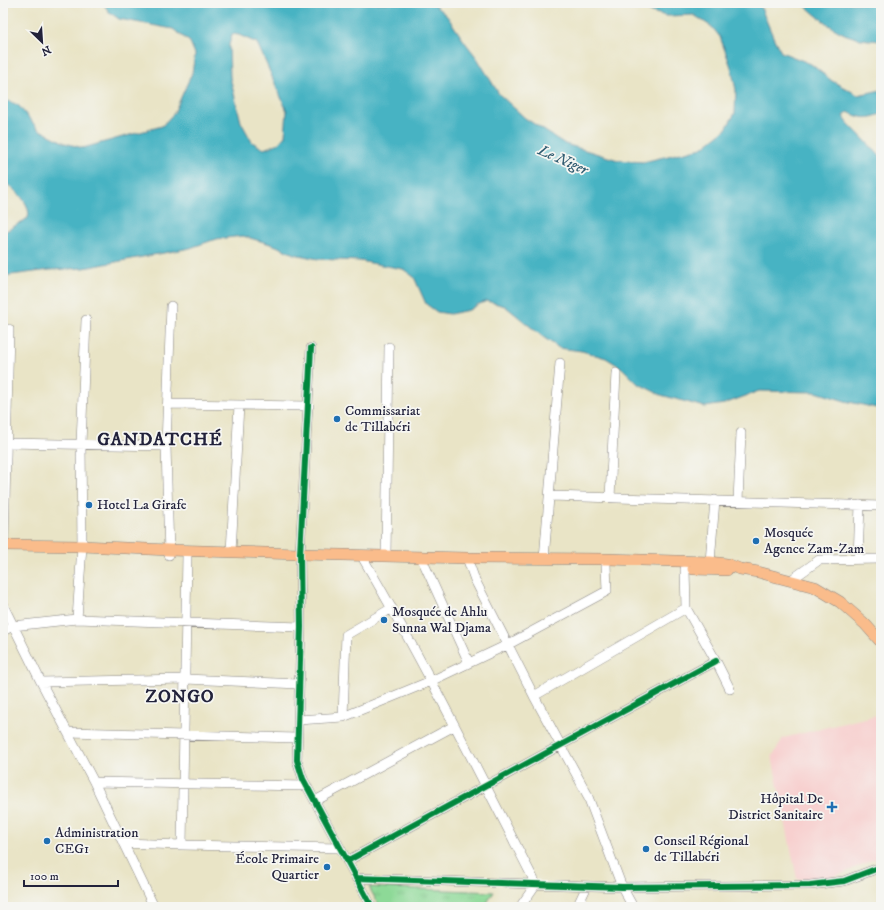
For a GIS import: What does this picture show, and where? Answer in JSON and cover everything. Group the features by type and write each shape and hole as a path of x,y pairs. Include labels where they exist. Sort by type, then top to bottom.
{"main road":[{"path":"3,546 82,548 187,555 300,557 386,556 468,561 606,564 726,571 740,569"},
{"path":"169,553 231,552 364,560 422,559"},
{"path":"468,561 607,559 710,562 728,564 740,569 758,572 815,587 840,602 865,624 881,642"}],"street":[{"path":"169,553 166,446 171,306"},
{"path":"78,619 82,548 80,444 86,320"},
{"path":"3,546 9,329"},
{"path":"386,556 389,347"},
{"path":"311,348 300,557 301,627 297,760 307,786 372,907"},
{"path":"544,559 560,363"},
{"path":"610,498 616,373"},
{"path":"168,404 309,406"},
{"path":"231,552 239,405"},
{"path":"738,501 741,433"},
{"path":"6,443 166,446"},
{"path":"550,496 881,506"},
{"path":"710,562 715,500"},
{"path":"858,559 860,505"},
{"path":"182,845 187,555"},
{"path":"422,559 469,663"},
{"path":"791,580 819,560 881,559"},
{"path":"364,560 392,608 431,681 536,884"},
{"path":"468,561 475,580 509,644 534,696 587,794 622,887 633,907"},
{"path":"298,720 343,717 431,681 509,644 607,591 606,564"},
{"path":"685,569 686,608 730,689"},
{"path":"3,605 41,682 94,782 154,907"},
{"path":"343,717 346,634 392,608"},
{"path":"534,696 686,608"},
{"path":"3,631 13,626 78,619 301,627"},
{"path":"347,861 716,661"},
{"path":"41,682 185,679 299,684"},
{"path":"315,801 454,726"},
{"path":"68,732 297,738"},
{"path":"94,782 307,786"},
{"path":"123,843 340,848"},
{"path":"356,878 622,887 810,885 844,881 881,867"},
{"path":"520,907 536,884"},
{"path":"577,907 587,886"}],"shaded area":[{"name":"Hôpital De District Sanitaire","path":"881,714 881,856 831,877 816,880 797,879 772,757 783,738"}],"green space":[{"path":"369,887 494,892 484,907 380,907"}],"water":[{"name":"Le Niger","path":"103,3 432,3 447,16 477,58 499,94 525,118 565,144 618,160 643,162 702,148 726,129 735,113 736,90 731,67 720,37 712,27 694,15 666,16 648,11 639,3 759,3 781,52 811,64 832,81 858,95 881,90 881,114 864,118 848,112 843,116 881,157 881,409 845,401 816,392 759,391 724,404 705,407 661,395 637,383 622,368 606,358 582,351 559,348 505,306 487,301 469,310 450,314 437,312 426,304 414,277 403,269 360,261 318,259 294,254 274,245 243,236 216,239 190,248 84,268 50,270 3,276 3,233 28,218 29,212 21,197 3,181 3,99 18,105 38,129 65,143 83,148 162,126 174,113 192,73 195,54 190,42 173,29 119,19 109,12","holes":["232,34 239,35 257,43 287,111 285,136 279,143 264,149 252,142 241,122 230,77 229,45"]},
{"path":"802,3 881,3 881,41 856,38 846,35 826,23"}],"cycle path":[{"path":"311,348 300,554 301,627 297,760 303,779 372,907"},
{"path":"347,861 716,661"},
{"path":"356,878 622,887 810,885 844,881 881,867"}],"place":[{"name":"Commissariat de Tillabéri","path":"337,419"},
{"name":"Hotel La Girafe","path":"89,505"},
{"name":"Mosquée Agence Zam-Zam","path":"756,541"},
{"name":"Mosquée de Ahlu Sunna Wal Djama","path":"384,620"},
{"name":"Hôpital De District Sanitaire","path":"832,807"},
{"name":"Administration CEG1","path":"47,841"},
{"name":"Conseil Régional de Tillabéri","path":"646,849"},
{"name":"École Primaire Quartier","path":"327,867"}],"district":[{"name":"GANDATCHÉ","path":"160,440"},
{"name":"ZONGO","path":"180,697"}]}
